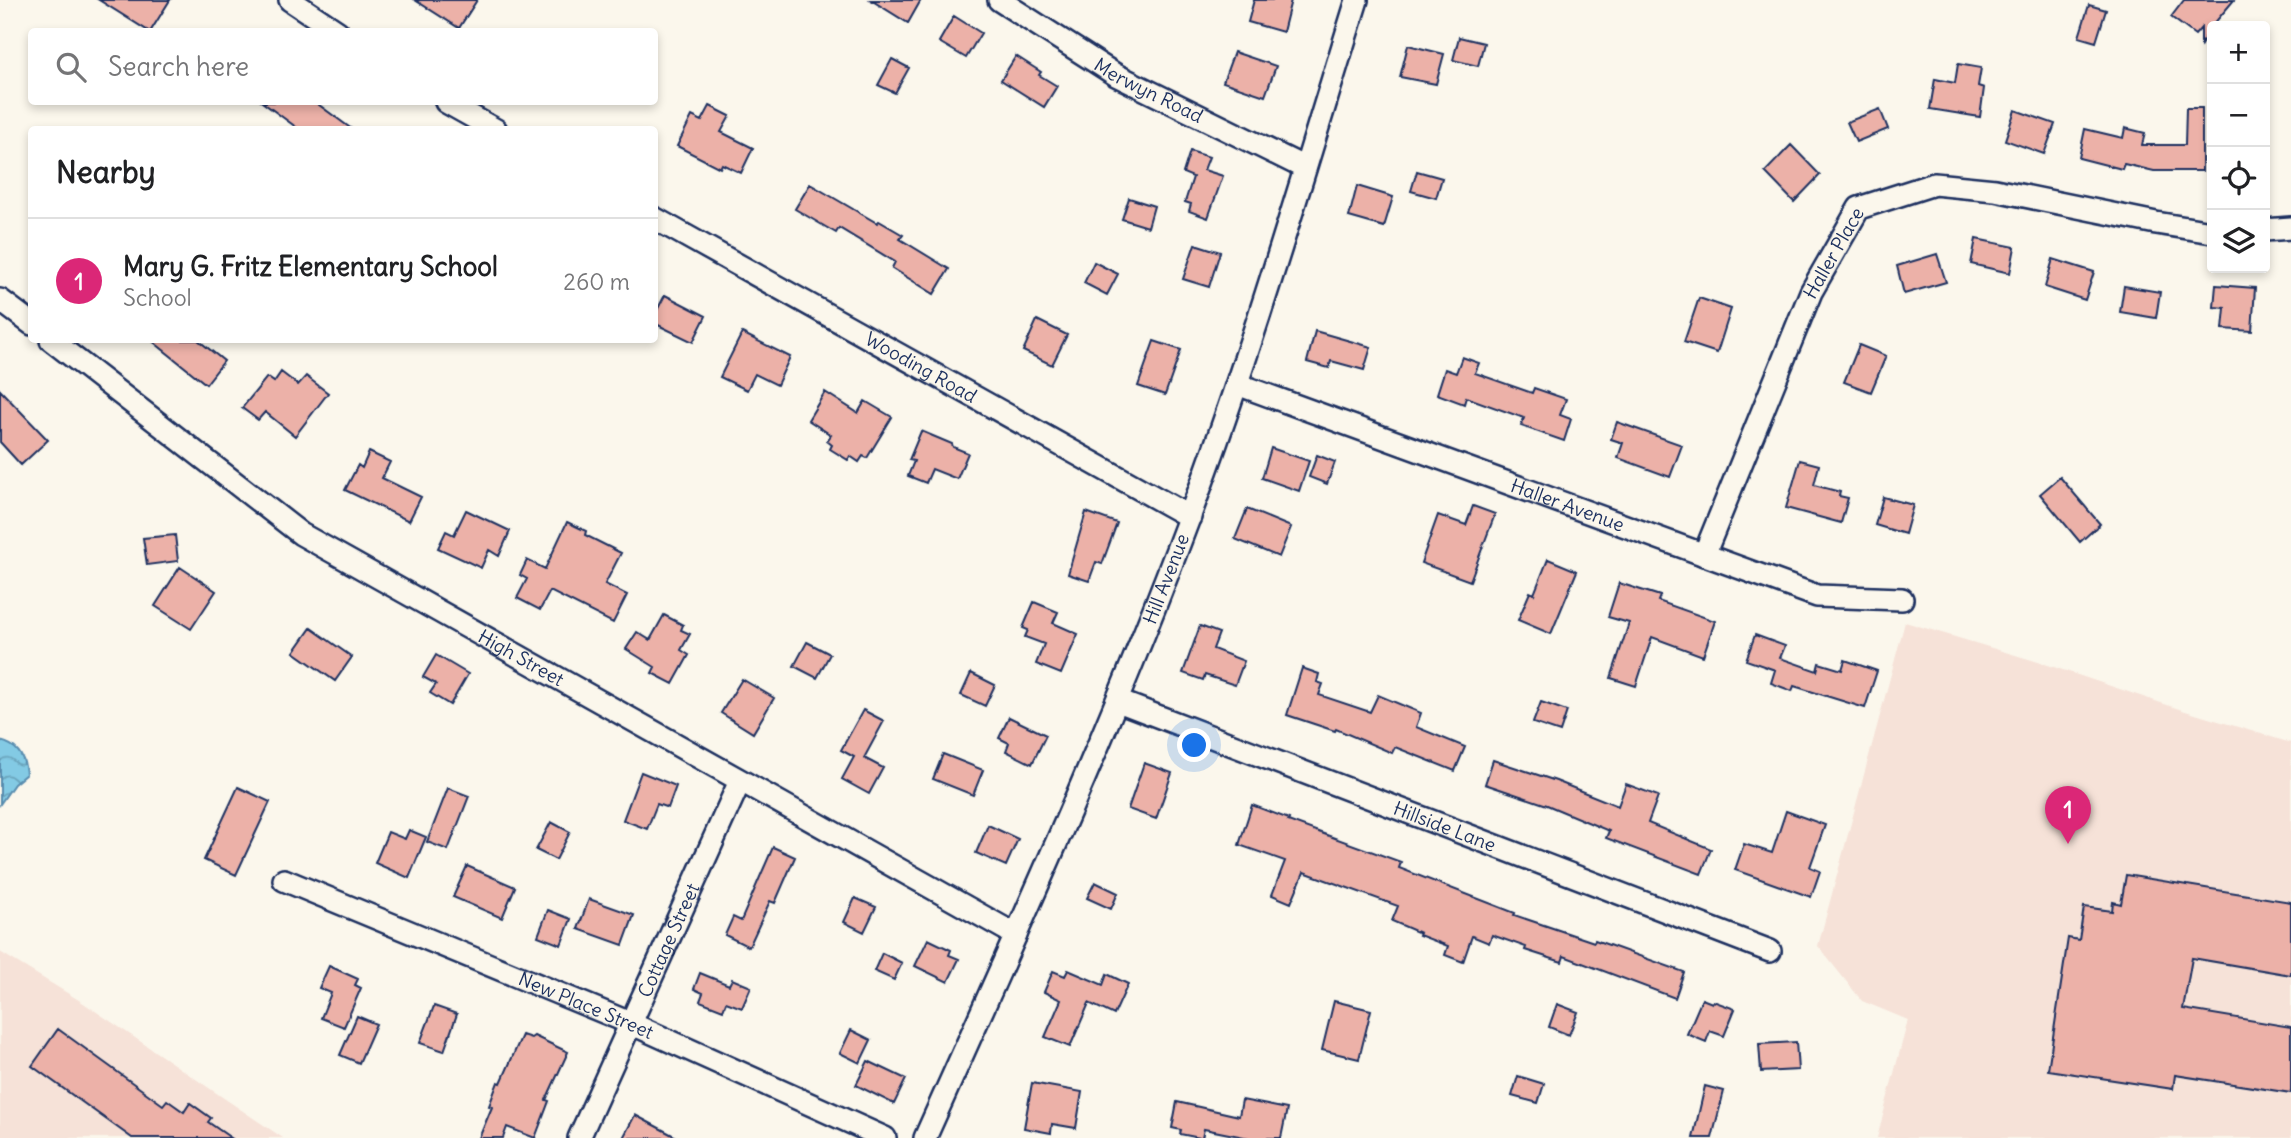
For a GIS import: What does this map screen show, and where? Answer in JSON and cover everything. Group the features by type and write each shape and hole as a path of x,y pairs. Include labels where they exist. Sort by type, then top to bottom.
{"street":[{"path":"290,0 332,28"},
{"name":"Merwyn Road","path":"999,0 1116,75 1305,168"},
{"name":"Hill Avenue","path":"925,1138 1118,701 1190,517 1237,384 1357,0"},
{"path":"451,105 489,126"},
{"name":"Haller Place","path":"1704,555 1811,292 1859,208 1934,184 1995,190 2207,231"},
{"name":"Wooding Road","path":"658,220 1190,517"},
{"path":"2270,230 2291,228"},
{"path":"0,300 28,321"},
{"name":"High Street","path":"55,343 301,534 1016,935"},
{"name":"Haller Avenue","path":"1237,384 1817,596 1902,599"},
{"name":"Hillside Lane","path":"1118,701 1770,951"},
{"name":"Cottage Street","path":"579,1138 740,781"},
{"name":"New Place Street","path":"284,880 630,1023 885,1138"}],"shaded area":[{"path":"1905,622 2291,743 2291,1138 1877,1138 1908,1020 1862,1001 1818,946"},
{"path":"0,952 82,1002 283,1138 0,1138"}],"water":[{"path":"0,741 16,749 24,762 26,774 14,784 0,804"}],"building":[{"path":"99,0 170,0 152,28 144,28"},
{"path":"415,0 477,0 459,28"},
{"path":"871,0 921,0 908,23"},
{"path":"1254,0 1291,0 1283,32 1248,22"},
{"path":"2184,0 2234,0 2216,21 2207,21 2207,35 2201,45 2201,28 2195,35 2171,17"},
{"path":"2089,5 2106,10 2096,42 2079,37"},
{"path":"954,16 981,33 966,58 939,42"},
{"path":"1459,37 1484,43 1478,66 1453,60"},
{"path":"1408,45 1444,54 1436,84 1400,77"},
{"path":"1234,52 1276,66 1265,96 1223,82"},
{"path":"1016,56 1057,86 1044,107 1001,80"},
{"path":"892,59 909,68 895,93 878,85"},
{"path":"1958,64 1981,68 1978,86 1984,88 1980,117 1930,109 1935,79 1955,83"},
{"path":"266,105 319,105 348,126 295,126"},
{"path":"710,106 730,116 721,132 753,148 741,173 722,164 720,168 677,146 692,116 702,121"},
{"path":"2186,108 2202,108 2202,171 2154,171 2124,164 2122,169 2079,158 2085,129 2123,138 2125,128 2145,133 2142,145 2185,145"},
{"path":"1880,109 1888,129 1856,142 1847,122"},
{"path":"2015,110 2055,124 2044,154 2005,140"},
{"path":"1791,145 1820,175 1794,202 1765,172"},
{"path":"1190,151 1209,157 1204,170 1223,176 1208,218 1189,211 1191,204 1185,202 1193,177 1183,173"},
{"path":"1417,171 1442,178 1436,198 1411,191"},
{"path":"810,184 903,235 900,239 949,269 934,294 892,268 895,262 839,228 836,233 795,209"},
{"path":"1357,186 1393,197 1384,227 1349,217"},
{"path":"1129,198 1154,206 1148,227 1122,219"},
{"path":"1976,239 2015,247 2010,273 1971,264"},
{"path":"1195,244 1220,252 1209,287 1183,279"},
{"path":"1937,254 1946,282 1904,294 1897,266"},
{"path":"2053,259 2094,272 2085,300 2045,287"},
{"path":"1094,262 1118,274 1107,295 1084,283"},
{"path":"2216,285 2255,288 2252,331 2223,329 2225,308 2214,307"},
{"path":"2124,286 2160,292 2156,318 2120,312"},
{"path":"665,295 706,316 693,342 658,325 658,308"},
{"path":"1699,298 1731,309 1717,353 1684,342"},
{"path":"1037,320 1067,335 1052,365 1023,351"},
{"path":"1315,331 1371,347 1364,370 1331,361 1329,368 1307,362"},
{"path":"742,333 790,357 777,385 755,374 747,390 720,377"},
{"path":"1154,341 1181,350 1165,395 1138,386"},
{"path":"155,343 202,343 224,361 206,384"},
{"path":"1859,345 1886,356 1871,392 1844,382"},
{"path":"1462,357 1479,363 1475,373 1532,393 1534,388 1566,399 1560,415 1571,419 1564,441 1521,426 1524,418 1466,397 1464,404 1437,394 1445,369 1456,373"},
{"path":"281,372 298,385 306,376 328,393 295,436 265,412 258,420 242,408 267,377 274,382"},
{"path":"0,390 48,440 21,465 0,442"},
{"path":"825,392 858,413 865,401 892,417 867,458 863,456 859,462 850,456 848,460 830,449 832,445 827,441 831,435 808,420"},
{"path":"1617,422 1682,445 1670,477 1618,458 1623,443 1611,439"},
{"path":"921,431 968,453 957,479 932,469 926,483 908,476 914,461 909,460"},
{"path":"1271,448 1309,461 1299,491 1262,478"},
{"path":"369,452 390,462 382,478 421,497 409,521 345,490 358,465 362,468"},
{"path":"1317,455 1335,462 1327,484 1309,477"},
{"path":"1800,460 1819,465 1814,485 1840,492 1839,496 1848,498 1841,523 1786,508"},
{"path":"2060,477 2100,524 2080,542 2040,494"},
{"path":"1883,497 1913,505 1905,534 1875,525"},
{"path":"1473,506 1495,514 1470,581 1421,563 1438,515 1466,525"},
{"path":"1247,509 1291,527 1279,557 1235,539"},
{"path":"466,510 510,531 499,556 489,550 481,568 438,548 446,531 454,535"},
{"path":"1086,512 1117,523 1102,564 1096,562 1089,581 1068,574"},
{"path":"567,522 586,531 585,535 621,553 605,584 627,595 613,623 550,591 540,610 517,598 527,579 520,575 527,560 545,569"},
{"path":"175,535 178,561 147,565 143,538"},
{"path":"1548,559 1577,571 1551,634 1518,620 1530,592 1534,594"},
{"path":"180,567 216,591 191,629 155,606"},
{"path":"1619,583 1660,596 1658,601 1715,621 1703,656 1652,637 1636,686 1611,678 1629,623 1608,617"},
{"path":"1034,602 1058,612 1053,623 1078,634 1061,674 1036,664 1044,644 1025,637 1028,630 1023,628"},
{"path":"664,615 683,625 681,630 690,634 681,650 689,655 673,684 652,673 655,667 626,649 637,632 650,640"},
{"path":"1200,626 1219,633 1213,649 1244,661 1235,685 1205,675 1203,680 1183,673"},
{"path":"311,628 352,657 335,681 294,652"},
{"path":"1755,635 1785,646 1780,658 1817,671 1819,663 1842,670 1845,660 1877,671 1865,708 1794,686 1792,691 1771,683 1775,670 1746,660"},
{"path":"807,642 830,654 817,678 794,666"},
{"path":"436,655 468,674 450,705 430,693 436,684 423,677"},
{"path":"1302,668 1319,674 1317,682 1323,684 1319,695 1370,712 1378,695 1421,713 1416,727 1465,747 1455,771 1395,747 1392,753 1336,729 1335,731 1287,715"},
{"path":"971,673 995,685 985,706 961,695"},
{"path":"742,679 774,698 753,733 721,713"},
{"path":"1541,702 1567,711 1560,732 1533,723"},
{"path":"863,710 884,721 864,758 883,768 869,794 842,779 854,757 841,750"},
{"path":"1009,717 1046,735 1032,764 1006,751 1009,743 999,738"},
{"path":"943,754 983,770 973,795 933,779"},
{"path":"1493,760 1618,806 1626,784 1658,796 1648,823 1711,849 1701,874 1606,838 1609,831 1547,805 1485,784"},
{"path":"1144,763 1172,773 1156,819 1128,809"},
{"path":"641,772 676,786 668,808 657,804 647,829 623,820"},
{"path":"238,787 270,802 236,875 204,860"},
{"path":"448,788 469,796 448,850 427,842"},
{"path":"1252,805 1401,862 1399,868 1515,913 1514,915 1684,972 1675,998 1564,956 1562,962 1525,950 1526,947 1492,935 1489,943 1472,936 1463,962 1445,955 1448,946 1392,921 1398,906 1304,872 1291,903 1272,895 1285,861 1239,845"},
{"path":"1786,811 1825,825 1810,867 1820,871 1811,897 1735,870 1744,844 1772,853"},
{"path":"551,822 570,832 556,860 536,850"},
{"path":"988,825 1018,839 1006,866 976,853"},
{"path":"409,830 426,837 409,878 375,863 388,832 405,839"},
{"path":"773,847 795,857 775,903 770,901 749,947 725,935 733,917 741,921"},
{"path":"467,866 515,887 502,918 453,897"},
{"path":"2126,875 2291,902 2291,975 2192,958 2183,1009 2291,1027 2291,1093 2175,1075 2173,1089 2048,1070 2068,938 2079,940 2084,907 2112,911 2113,902 2121,904"},
{"path":"1095,882 1118,893 1111,909 1087,898"},
{"path":"855,898 876,907 864,932 844,922"},
{"path":"589,899 634,915 623,945 578,929"},
{"path":"548,910 571,919 561,945 538,936"},
{"path":"928,939 951,950 949,955 959,959 948,982 915,966"},
{"path":"882,953 902,963 894,980 874,971"},
{"path":"329,966 358,979 355,985 361,988 344,1027 321,1018 331,993 319,988"},
{"path":"1068,970 1103,985 1107,974 1128,984 1114,1015 1089,1003 1070,1047 1045,1037 1061,1000 1044,992 1053,971 1065,976"},
{"path":"700,973 729,985 732,979 751,987 742,1008 726,1002 723,1010 700,1001 703,993 694,989"},
{"path":"1702,999 1735,1009 1724,1036 1710,1031 1706,1042 1687,1034"},
{"path":"1334,1001 1371,1010 1359,1059 1322,1050"},
{"path":"1557,1004 1578,1012 1569,1035 1549,1027"},
{"path":"434,1006 457,1014 444,1051 420,1043"},
{"path":"357,1016 376,1024 359,1063 340,1055"},
{"path":"58,1029 163,1105 167,1100 184,1112 190,1103 211,1118 208,1122 231,1138 132,1138 32,1066"},
{"path":"851,1030 871,1040 860,1063 840,1053"},
{"path":"522,1035 531,1038 534,1036 568,1052 546,1100 549,1101 535,1138 507,1127 503,1138 479,1138 492,1107 489,1106 498,1082 501,1083"},
{"path":"1796,1042 1798,1070 1761,1072 1759,1044"},
{"path":"868,1061 906,1079 894,1104 856,1085"},
{"path":"1518,1076 1544,1084 1538,1103 1512,1096"},
{"path":"1032,1083 1082,1092 1076,1128 1052,1124 1051,1133 1024,1128"},
{"path":"1705,1086 1724,1091 1712,1138 1693,1138"},
{"path":"1242,1100 1287,1109 1281,1138 1249,1138 1204,1129 1200,1138 1180,1134 1181,1130 1172,1128 1177,1102 1239,1116"},
{"path":"635,1115 678,1138 623,1138"}],"place":[{"name":"Mary G. Fritz Elementary School","path":"2068,844"}]}
